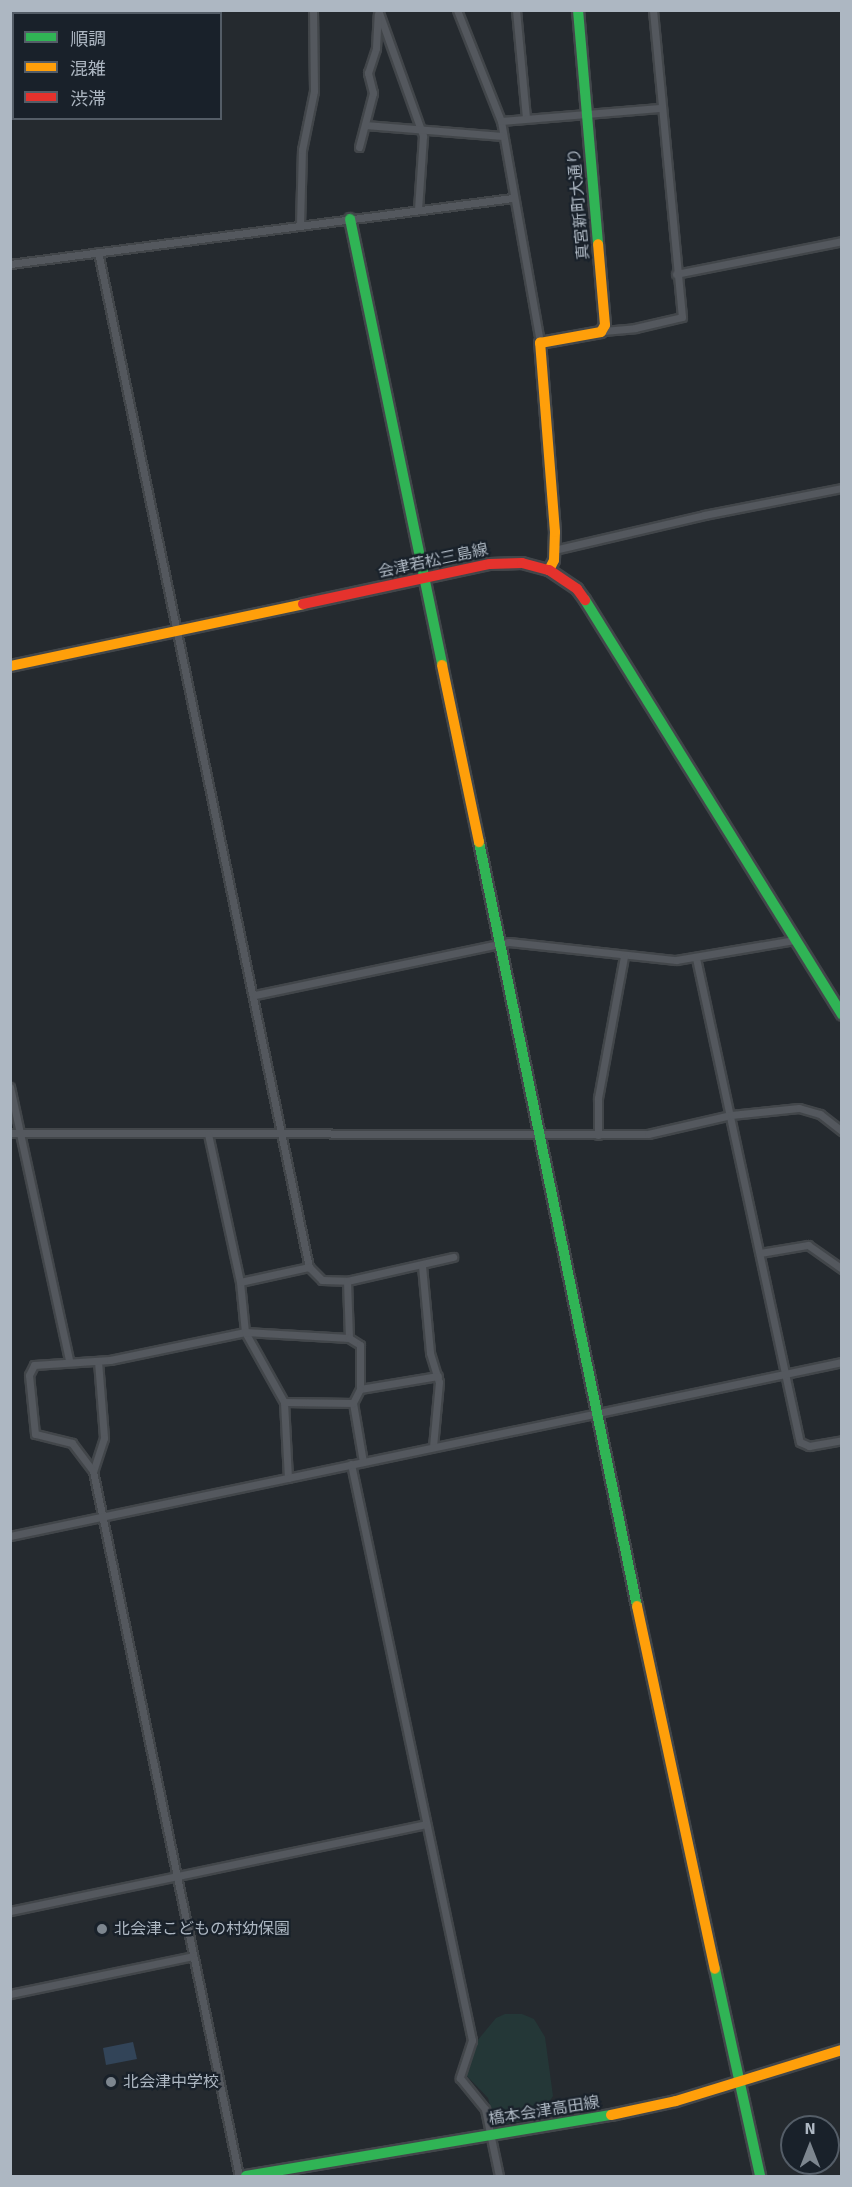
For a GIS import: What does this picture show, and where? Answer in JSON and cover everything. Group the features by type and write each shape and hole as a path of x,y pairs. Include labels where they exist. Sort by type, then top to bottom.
{"street":[{"path":"300,225 302,150 314,91 313,10"},
{"path":"457,10 501,121 540,343 551,453 554,550 549,570"},
{"path":"516,10 526,118"},
{"name":"真宮新町大通り","path":"578,10 603,331"},
{"path":"540,343 679,319 682,316 659,108 653,10"},
{"path":"359,147 373,93 368,73 375,48 379,11"},
{"path":"379,11 422,132 418,209"},
{"path":"501,121 659,108"},
{"path":"365,125 422,132 503,136"},
{"path":"10,264 513,198"},
{"path":"350,219 543,1134 672,1773 760,2176"},
{"path":"676,274 842,241"},
{"path":"98,252 255,995 309,1267 322,1280 347,1281 422,1266 453,1257"},
{"path":"554,550 704,515 842,488"},
{"name":"会津若松三島線","path":"10,666 505,562 549,570 577,589 593,610 842,1015"},
{"path":"255,995 502,944 570,946 624,957 696,957 794,940"},
{"path":"598,1135 597,1098 624,957"},
{"path":"696,957 800,1442 809,1446 842,1440"},
{"path":"10,1087 69,1361"},
{"path":"10,1133 648,1134 731,1115 809,1109 842,1131"},
{"path":"208,1134 240,1282 245,1332 284,1402 288,1478"},
{"path":"759,1253 808,1245 842,1269"},
{"path":"422,1266 429,1344 438,1376 433,1447"},
{"path":"240,1282 309,1267"},
{"path":"347,1281 349,1338"},
{"path":"239,2176 93,1472 72,1443 35,1434 31,1366 69,1361 98,1361 245,1332 349,1338 360,1345 360,1389 353,1403 363,1462"},
{"path":"93,1472 105,1438 98,1361"},
{"path":"10,1536 785,1372 842,1362"},
{"path":"360,1389 438,1376"},
{"path":"284,1402 353,1403"},
{"path":"351,1464 472,2040 460,2078 485,2109 499,2176"},
{"path":"10,1911 426,1824"},
{"path":"10,1994 193,1956"},
{"name":"橋本会津高田線","path":"246,2176 617,2114 740,2081 842,2050"}],"shaded area":[{"path":"505,2014 522,2014 534,2019 545,2037 553,2096 539,2118 496,2126 488,2098 466,2075 477,2041 496,2018"}],"water":[{"path":"133,2042 137,2059 106,2065 103,2048"}],"traffic: fast":[{"path":"578,10 598,244"},
{"path":"350,219 442,665"},
{"path":"585,600 842,1015"},
{"path":"479,842 637,1606"},
{"path":"715,1969 760,2176"},
{"path":"246,2176 611,2115"}],"traffic: slow":[{"path":"549,570 554,560 555,532 540,343 601,332 605,325 598,244"},
{"path":"10,666 303,604"},
{"path":"442,665 479,842"},
{"path":"637,1606 715,1969"},
{"path":"611,2115 676,2101 842,2050"}],"traffic: jam":[{"path":"303,604 490,564 522,563 549,570 577,589 585,600"}],"place":[{"name":"北会津こどもの村幼保園","path":"102,1929"},
{"name":"北会津中学校","path":"111,2082"}]}
